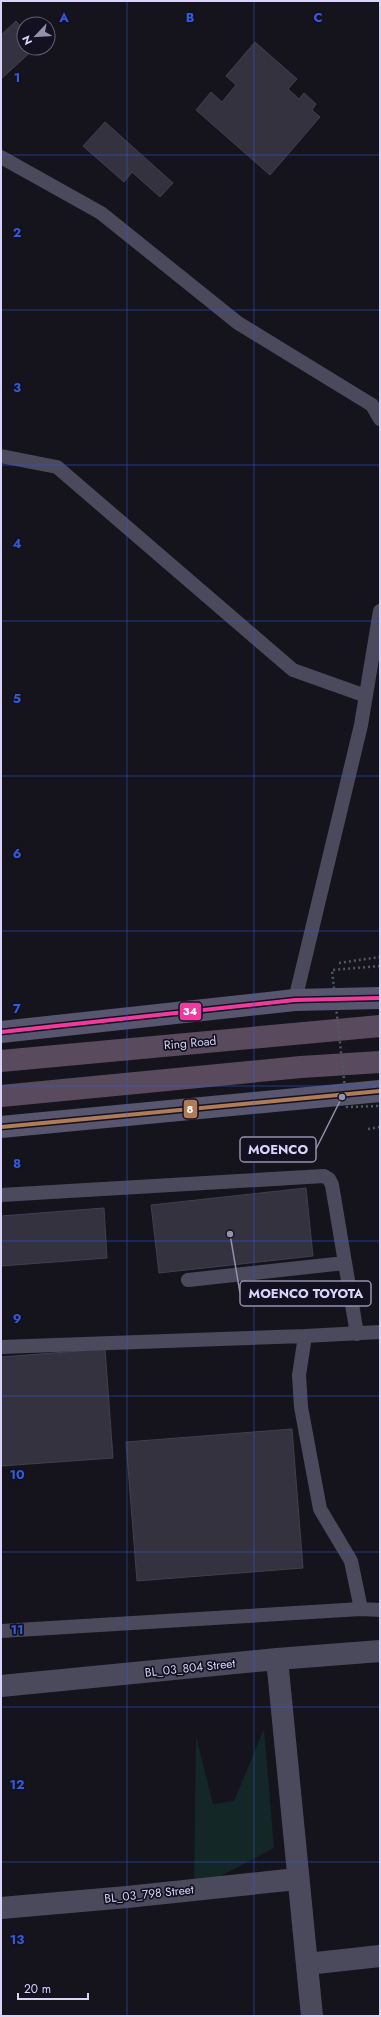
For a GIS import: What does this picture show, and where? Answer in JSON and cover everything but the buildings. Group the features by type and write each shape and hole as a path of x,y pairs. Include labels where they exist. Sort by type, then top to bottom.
{"highway":[{"name":"Ring Road","path":"1,1061 380,1026"},
{"path":"1,1096 301,1067 380,1062"}],"street":[{"path":"1,1032 295,1000 380,998"},
{"path":"1,1127 380,1091"},
{"name":"BL_03_804 Street","path":"1,1686 277,1659 380,1651"},
{"path":"277,1659 297,1879 312,2016"},
{"name":"BL_03_798 Street","path":"1,1908 127,1897 297,1879"},
{"path":"307,1964 380,1956"}],"lane":[{"path":"1,157 101,213 238,323 372,405 380,420"},
{"path":"1,456 57,467 293,670 366,696"},
{"path":"295,1000 361,724 380,611"},
{"path":"1,1195 324,1176 329,1179 332,1185 357,1334"},
{"path":"188,1280 345,1263"},
{"path":"1,1347 380,1332"},
{"path":"305,1336 299,1375 301,1407 320,1509 351,1561 361,1609"},
{"path":"1,1631 361,1609 380,1610"}],"path":[{"path":"339,963 380,957"},
{"path":"380,966 332,970 347,1107 380,1106"},
{"path":"368,1129 380,1127"}],"green space":[{"path":"264,1729 274,1848 194,1890 196,1736 213,1804 234,1801"}],"transit line":[{"name":"34","path":"1,1032 295,1000 380,998"},
{"name":"8","path":"1,1127 380,1091"}],"place":[{"name":"MOENCO","path":"342,1097"},
{"name":"MOENCO TOYOTA","path":"230,1234"}]}
